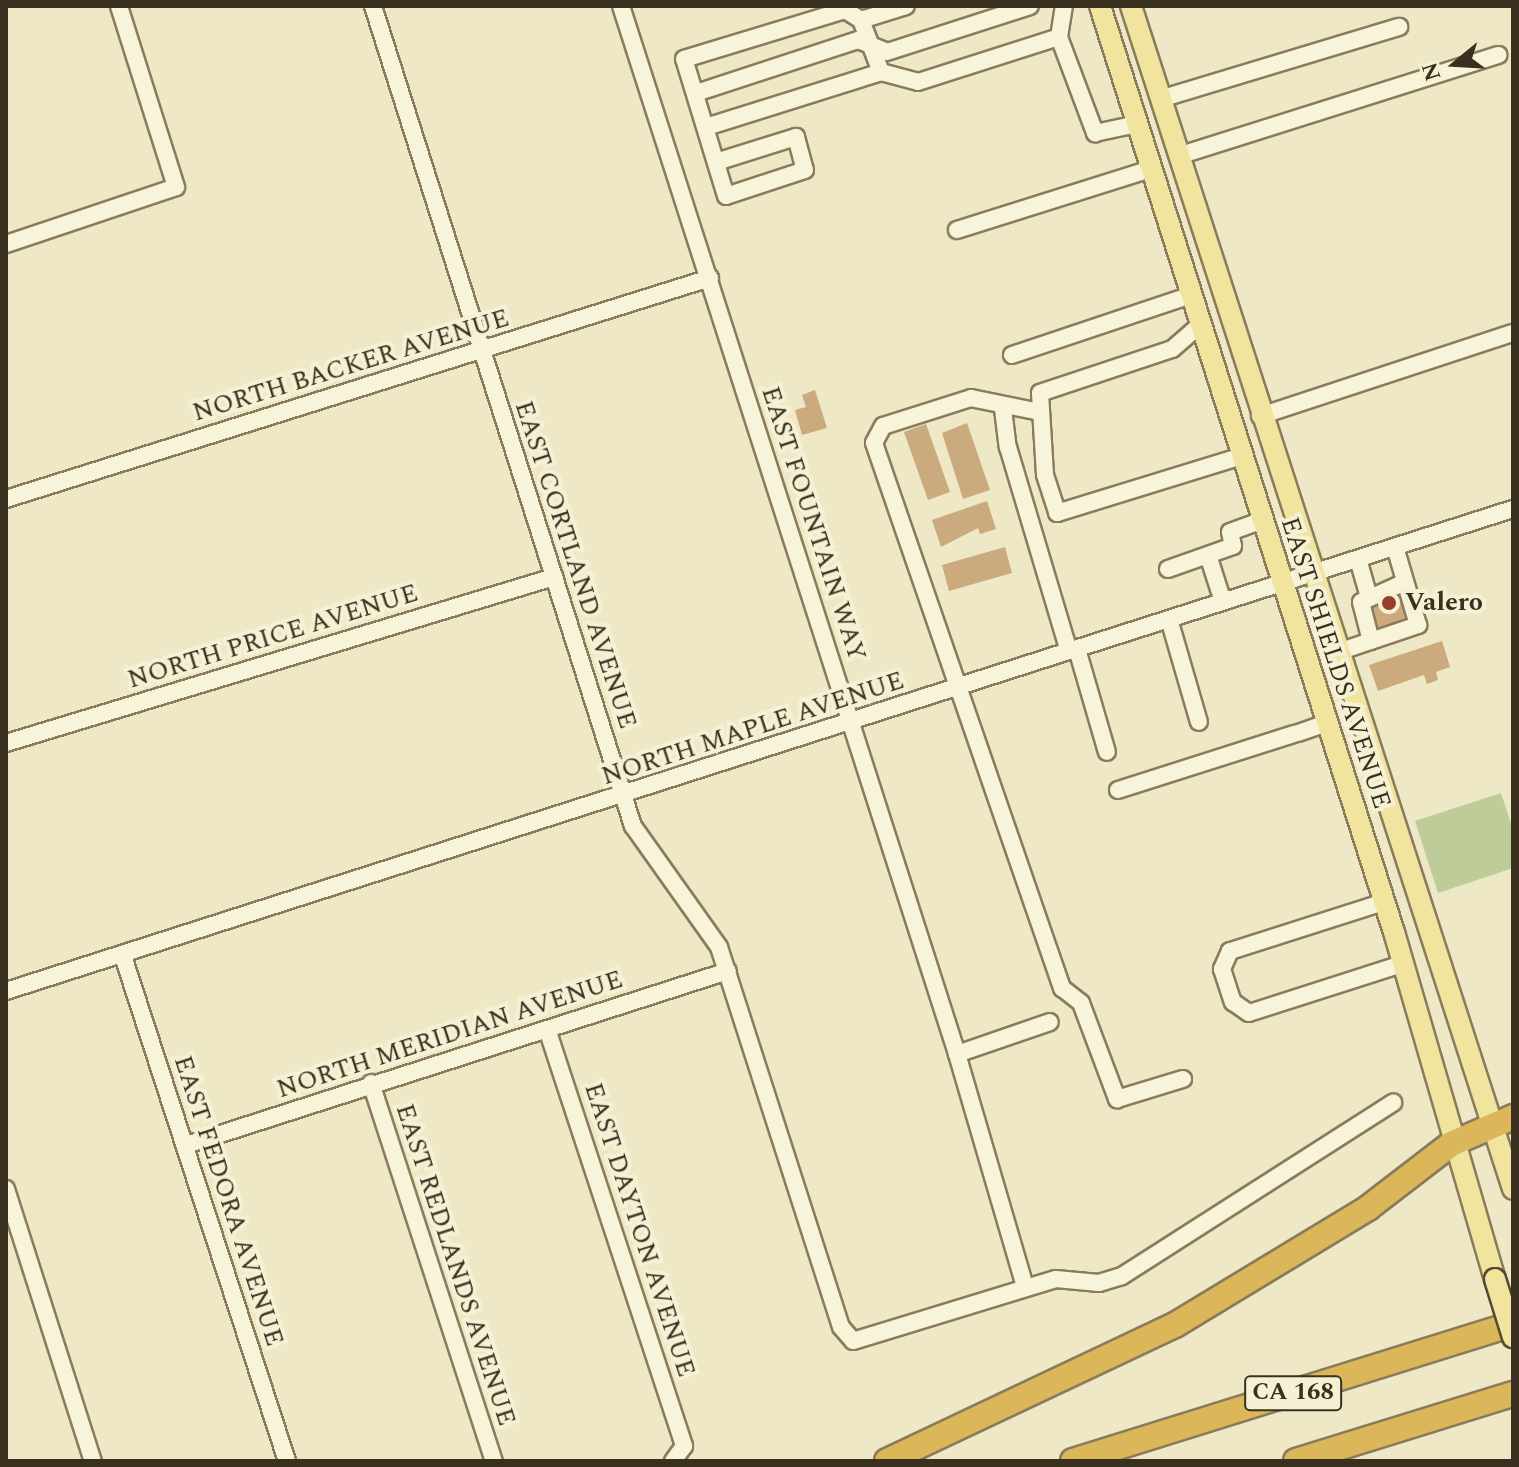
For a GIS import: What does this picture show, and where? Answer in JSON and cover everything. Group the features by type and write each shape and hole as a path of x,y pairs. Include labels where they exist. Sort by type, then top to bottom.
{"highway":[{"path":"887,1461 1175,1325 1368,1208 1451,1144 1502,1119"},
{"name":"CA 168","path":"1073,1461 1513,1324"},
{"name":"CA 168","path":"1296,1461 1513,1394"}],"main road":[{"name":"EAST SHIELDS AVENUE","path":"1100,6 1384,902 1451,1144 1513,1337"},
{"path":"1118,6 1144,80 1160,99"},
{"name":"EAST SHIELDS AVENUE","path":"1131,6 1335,653 1502,1119 1513,1189"}],"street":[{"path":"6,244 176,187 119,6"},
{"name":"EAST CORTLAND AVENUE","path":"373,6 623,796 644,848 704,921 728,971 841,1327 853,1341 1025,1287"},
{"name":"EAST FOUNTAIN WAY","path":"621,6 957,1054 1025,1287"},
{"path":"861,20 906,6"},
{"path":"696,93 858,40 887,52 1030,6"},
{"path":"1064,6 1059,37 1095,133 1137,124"},
{"path":"716,162 796,137 805,170 726,196 684,59 845,10 861,20 881,72"},
{"path":"1160,99 1399,27"},
{"path":"706,127 881,72 918,82 1059,37"},
{"path":"1178,156 1498,55"},
{"path":"957,230 1151,169"},
{"name":"NORTH BACKER AVENUE","path":"6,499 710,278"},
{"path":"1012,355 1191,295"},
{"path":"1201,324 1172,349 1040,393 1045,475 1057,513 1242,456"},
{"path":"1260,416 1513,333"},
{"path":"1040,412 1003,409 971,398 883,426 874,443 1062,988 1081,1003 1117,1099 1183,1079"},
{"path":"1003,409 1008,447 1107,752"},
{"name":"NORTH MAPLE AVENUE","path":"6,991 1513,509"},
{"path":"1168,569 1233,546 1230,532 1263,520"},
{"path":"1335,653 1418,625 1395,547"},
{"path":"1208,555 1223,602"},
{"path":"1358,559 1368,593"},
{"name":"NORTH PRICE AVENUE","path":"6,743 554,577"},
{"path":"1371,641 1360,607 1368,593 1405,582"},
{"path":"1169,619 1199,722"},
{"path":"1118,790 1327,723"},
{"path":"1384,902 1230,951 1222,969 1233,1002 1249,1013 1402,964"},
{"name":"EAST FEDORA AVENUE","path":"123,956 287,1461"},
{"name":"NORTH MERIDIAN AVENUE","path":"186,1145 371,1083 728,971"},
{"path":"957,1054 1050,1022"},
{"name":"EAST DAYTON AVENUE","path":"547,1029 684,1446 673,1461"},
{"name":"EAST REDLANDS AVENUE","path":"371,1083 494,1461"},
{"path":"1025,1287 1056,1279 1099,1283 1144,1265 1393,1103"},
{"path":"6,1189 93,1461"}],"green space":[{"path":"1501,793 1513,830 1513,868 1438,893 1415,821"}],"building":[{"path":"815,390 827,428 802,435 795,410 806,407 802,395"},
{"path":"967,423 990,490 963,499 942,433"},
{"path":"926,424 950,492 928,500 904,432"},
{"path":"987,501 996,529 980,534 978,528 941,547 932,520"},
{"path":"1005,547 1012,573 949,591 942,565"},
{"path":"1400,594 1409,622 1372,633 1364,606"},
{"path":"1442,641 1450,667 1436,672 1438,680 1427,684 1424,675 1378,691 1369,665"}],"place":[{"name":"Valero","path":"1389,603"}]}
